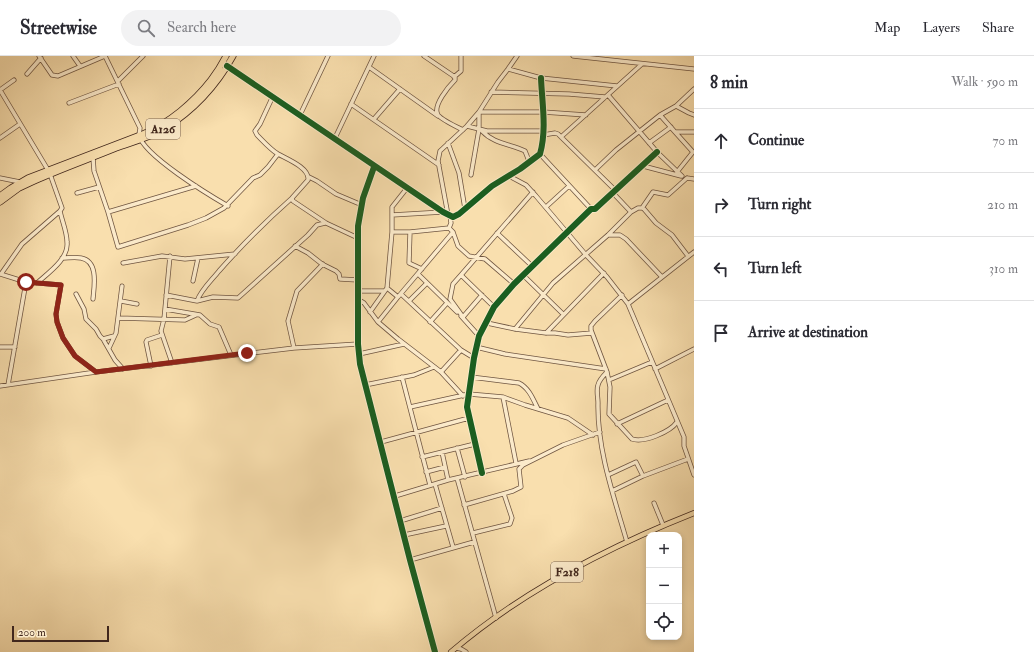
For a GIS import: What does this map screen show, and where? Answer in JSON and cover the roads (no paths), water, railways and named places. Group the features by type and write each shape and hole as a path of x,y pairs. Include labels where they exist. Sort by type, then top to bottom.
{"highway":[{"name":"A126","path":"0,196 20,182 65,166 140,134 147,134 172,124 212,88 232,56"},
{"name":"A126","path":"147,134 188,104 212,79 224,57"},
{"name":"A126","path":"65,166 93,158 140,134"},
{"name":"A126","path":"0,202 26,184 49,172"}],"main road":[{"name":"F218","path":"451,652 496,618 561,576 627,542 694,512"}],"street":[{"path":"73,56 80,66"},
{"path":"27,74 40,57 54,76 58,76 105,56 140,134 151,151 196,186 228,206"},
{"path":"69,103 118,83 143,56"},
{"path":"300,115 328,56"},
{"path":"335,138 374,56"},
{"path":"424,56 454,77"},
{"path":"439,117 437,112 439,102 455,80 454,77 460,71 461,56"},
{"path":"449,228 451,224 439,166 438,157 440,151 467,126 479,112 491,92 517,56"},
{"path":"573,56 694,69"},
{"path":"621,56 621,61"},
{"path":"561,137 642,64"},
{"path":"227,66 335,138 374,166 449,216 453,217 459,214 492,186 540,154 543,133 541,78"},
{"path":"368,67 439,117 463,130"},
{"path":"508,70 541,78 617,86"},
{"path":"14,80 0,90 49,172 62,208 60,211 68,242 62,258 37,283"},
{"path":"374,119 400,89"},
{"path":"595,170 616,150 660,115 676,106 694,89"},
{"path":"491,92 607,96 640,131 657,152 682,176"},
{"path":"166,295 196,301 200,298 235,254 306,183 308,177 306,171 284,156 278,154 257,135 255,131 260,124 273,96"},
{"path":"351,104 439,166"},
{"path":"676,106 694,114"},
{"path":"479,112 543,112 586,115"},
{"path":"472,175 480,130 479,112"},
{"path":"660,115 693,152 677,172"},
{"path":"0,138 20,124"},
{"path":"467,126 480,130 555,133 595,170 631,212"},
{"path":"649,143 671,127"},
{"path":"480,130 487,136 500,143 525,151 529,161"},
{"path":"675,132 694,132"},
{"path":"140,134 147,134"},
{"path":"448,142 459,173 465,209"},
{"path":"482,473 467,408 468,394 479,336 494,307 514,284 567,231 591,209 595,209 657,152"},
{"path":"93,158 94,171 118,247 188,225 206,218 228,206 253,178 260,175 268,168 278,154"},
{"path":"540,154 591,209"},
{"path":"374,166 362,205 358,226 359,354 365,385 435,652"},
{"path":"643,166 694,179"},
{"path":"509,176 526,185 533,192 586,255 604,273 628,304 684,437 684,446 694,475"},
{"path":"308,177 317,180 336,194 362,205"},
{"path":"0,178 20,182"},
{"path":"515,329 553,283 608,235 631,212 642,208 654,192 668,195 687,178"},
{"path":"108,212 196,186"},
{"path":"546,207 569,186"},
{"path":"77,193 99,187"},
{"path":"370,312 385,289 392,232 392,207 407,188"},
{"path":"462,317 450,299 453,284 533,192"},
{"path":"292,198 292,201 326,223 358,238"},
{"path":"642,208 659,226 672,235 688,256"},
{"path":"60,211 22,244 1,274 26,282 61,285 56,314 57,322 63,338 75,356 96,372"},
{"path":"392,215 443,212"},
{"path":"200,298 238,298 317,224 326,223"},
{"path":"449,228 453,232 458,246 469,256 485,259 514,284"},
{"path":"392,232 410,232 449,228"},
{"path":"410,232 409,263 422,269"},
{"path":"378,322 453,232"},
{"path":"497,233 532,266"},
{"path":"608,235 620,235 626,239 662,277"},
{"path":"295,246 336,271 339,274 340,279 358,280"},
{"path":"628,304 694,252"},
{"path":"123,263 162,256 198,258 235,254"},
{"path":"170,256 164,319 161,329 162,336 172,363"},
{"path":"62,258 82,258 90,265 94,274 93,299"},
{"path":"193,281 198,258"},
{"path":"294,348 288,321 296,292 323,264"},
{"path":"546,333 604,273"},
{"path":"418,274 462,317 479,336"},
{"path":"461,275 494,307"},
{"path":"523,275 563,314"},
{"path":"8,385 26,282"},
{"path":"409,301 427,284"},
{"path":"109,348 116,333 122,286"},
{"path":"358,291 385,289 400,295 409,301 461,350 474,358"},
{"path":"76,294 84,309 86,319 96,329 109,348 114,360 123,369"},
{"path":"462,317 482,295"},
{"path":"622,295 591,326 592,333 609,380 609,414 632,439 641,440 653,438 677,422"},
{"path":"359,300 364,303 378,322 441,372 463,396"},
{"path":"121,301 137,304"},
{"path":"430,322 447,303"},
{"path":"165,310 200,315 210,324 219,327 231,355"},
{"path":"119,318 185,320 197,315"},
{"path":"487,323 515,329 546,333 555,332 568,335 592,333"},
{"path":"103,339 114,336"},
{"path":"151,366 146,342 147,340 162,336"},
{"path":"0,386 231,355 294,348 358,344"},
{"path":"359,354 404,344"},
{"path":"0,347 15,347"},
{"path":"476,347 505,354 606,370"},
{"path":"655,369 694,349"},
{"path":"441,372 461,350"},
{"path":"609,380 652,362"},
{"path":"365,385 414,375 434,367"},
{"path":"606,370 598,385 600,432 608,475 627,542"},
{"path":"402,377 430,485"},
{"path":"471,377 519,383 524,386 532,396 538,409"},
{"path":"410,408 468,394 503,397 568,418 593,435"},
{"path":"503,397 516,464"},
{"path":"617,424 668,400"},
{"path":"381,442 469,418"},
{"path":"464,505 514,491 521,487 518,469 563,445 600,432"},
{"path":"422,457 476,444"},
{"path":"458,448 465,477"},
{"path":"442,452 448,480"},
{"path":"612,491 643,476 688,458"},
{"path":"394,496 448,480 533,460"},
{"path":"608,475 636,462 643,476"},
{"path":"426,472 445,467"},
{"path":"457,478 496,618"},
{"path":"435,484 453,547"},
{"path":"473,533 510,524 512,518 504,494"},
{"path":"654,503 663,525"},
{"path":"400,521 442,508"},
{"path":"404,535 446,526"},
{"path":"410,560 474,542"},
{"path":"456,648 466,652"}]}
